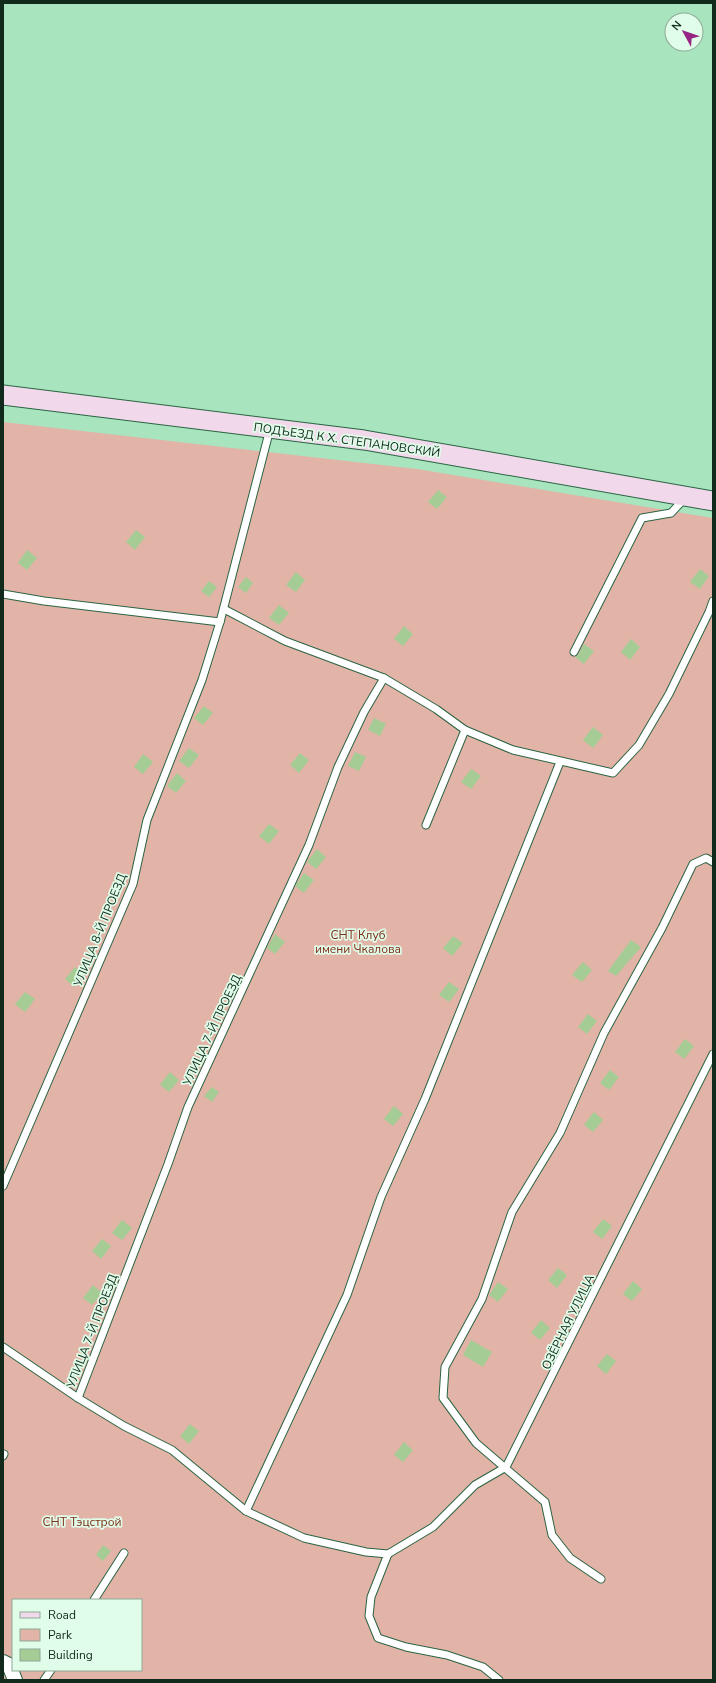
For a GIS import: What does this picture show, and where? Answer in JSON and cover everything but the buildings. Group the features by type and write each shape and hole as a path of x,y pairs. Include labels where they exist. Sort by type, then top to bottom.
{"street":[{"name":"ПОДЪЕЗД К Х. СТЕПАНОВСКИЙ","path":"3,395 364,440 713,501"},
{"path":"3,1662 9,1665 14,1680"}],"lane":[{"name":"УЛИЦА 8-Й ПРОЕЗД","path":"3,1186 133,884 147,820 202,680 224,609 270,429"},
{"path":"574,652 642,518 671,513 687,496"},
{"path":"3,594 44,601 220,622"},
{"path":"224,609 285,641 384,678 436,709 465,730 514,750 560,762 613,773 639,745 669,694 710,612 713,601"},
{"name":"УЛИЦА 7-Й ПРОЕЗД","path":"78,1398 168,1164 188,1107 309,845 338,767 364,712 384,678"},
{"path":"426,825 465,730"},
{"path":"246,1510 348,1295 381,1197 425,1098 560,762"},
{"path":"601,1579 570,1558 552,1535 545,1502 506,1467 476,1443 443,1398 445,1367 482,1299 512,1212 560,1133 604,1033 662,928 693,864 706,858 713,862"},
{"name":"ОЗЁРНАЯ УЛИЦА","path":"506,1467 713,1054"},
{"path":"3,1347 78,1398 124,1426 172,1450 246,1510 304,1538 366,1552 388,1554 432,1527 475,1485 506,1467"},
{"path":"95,1599 124,1553"},
{"path":"388,1554 371,1597 369,1616 378,1638 406,1647 447,1654 483,1667 499,1680"},
{"path":"44,1680 49,1671"}],"green space":[{"name":"СНТ Клуб имени Чкалова","path":"3,422 417,469 713,518 713,1680 3,1680"}],"park label":[{"name":"СНТ Тэцстрой","path":"82,1522"}]}
